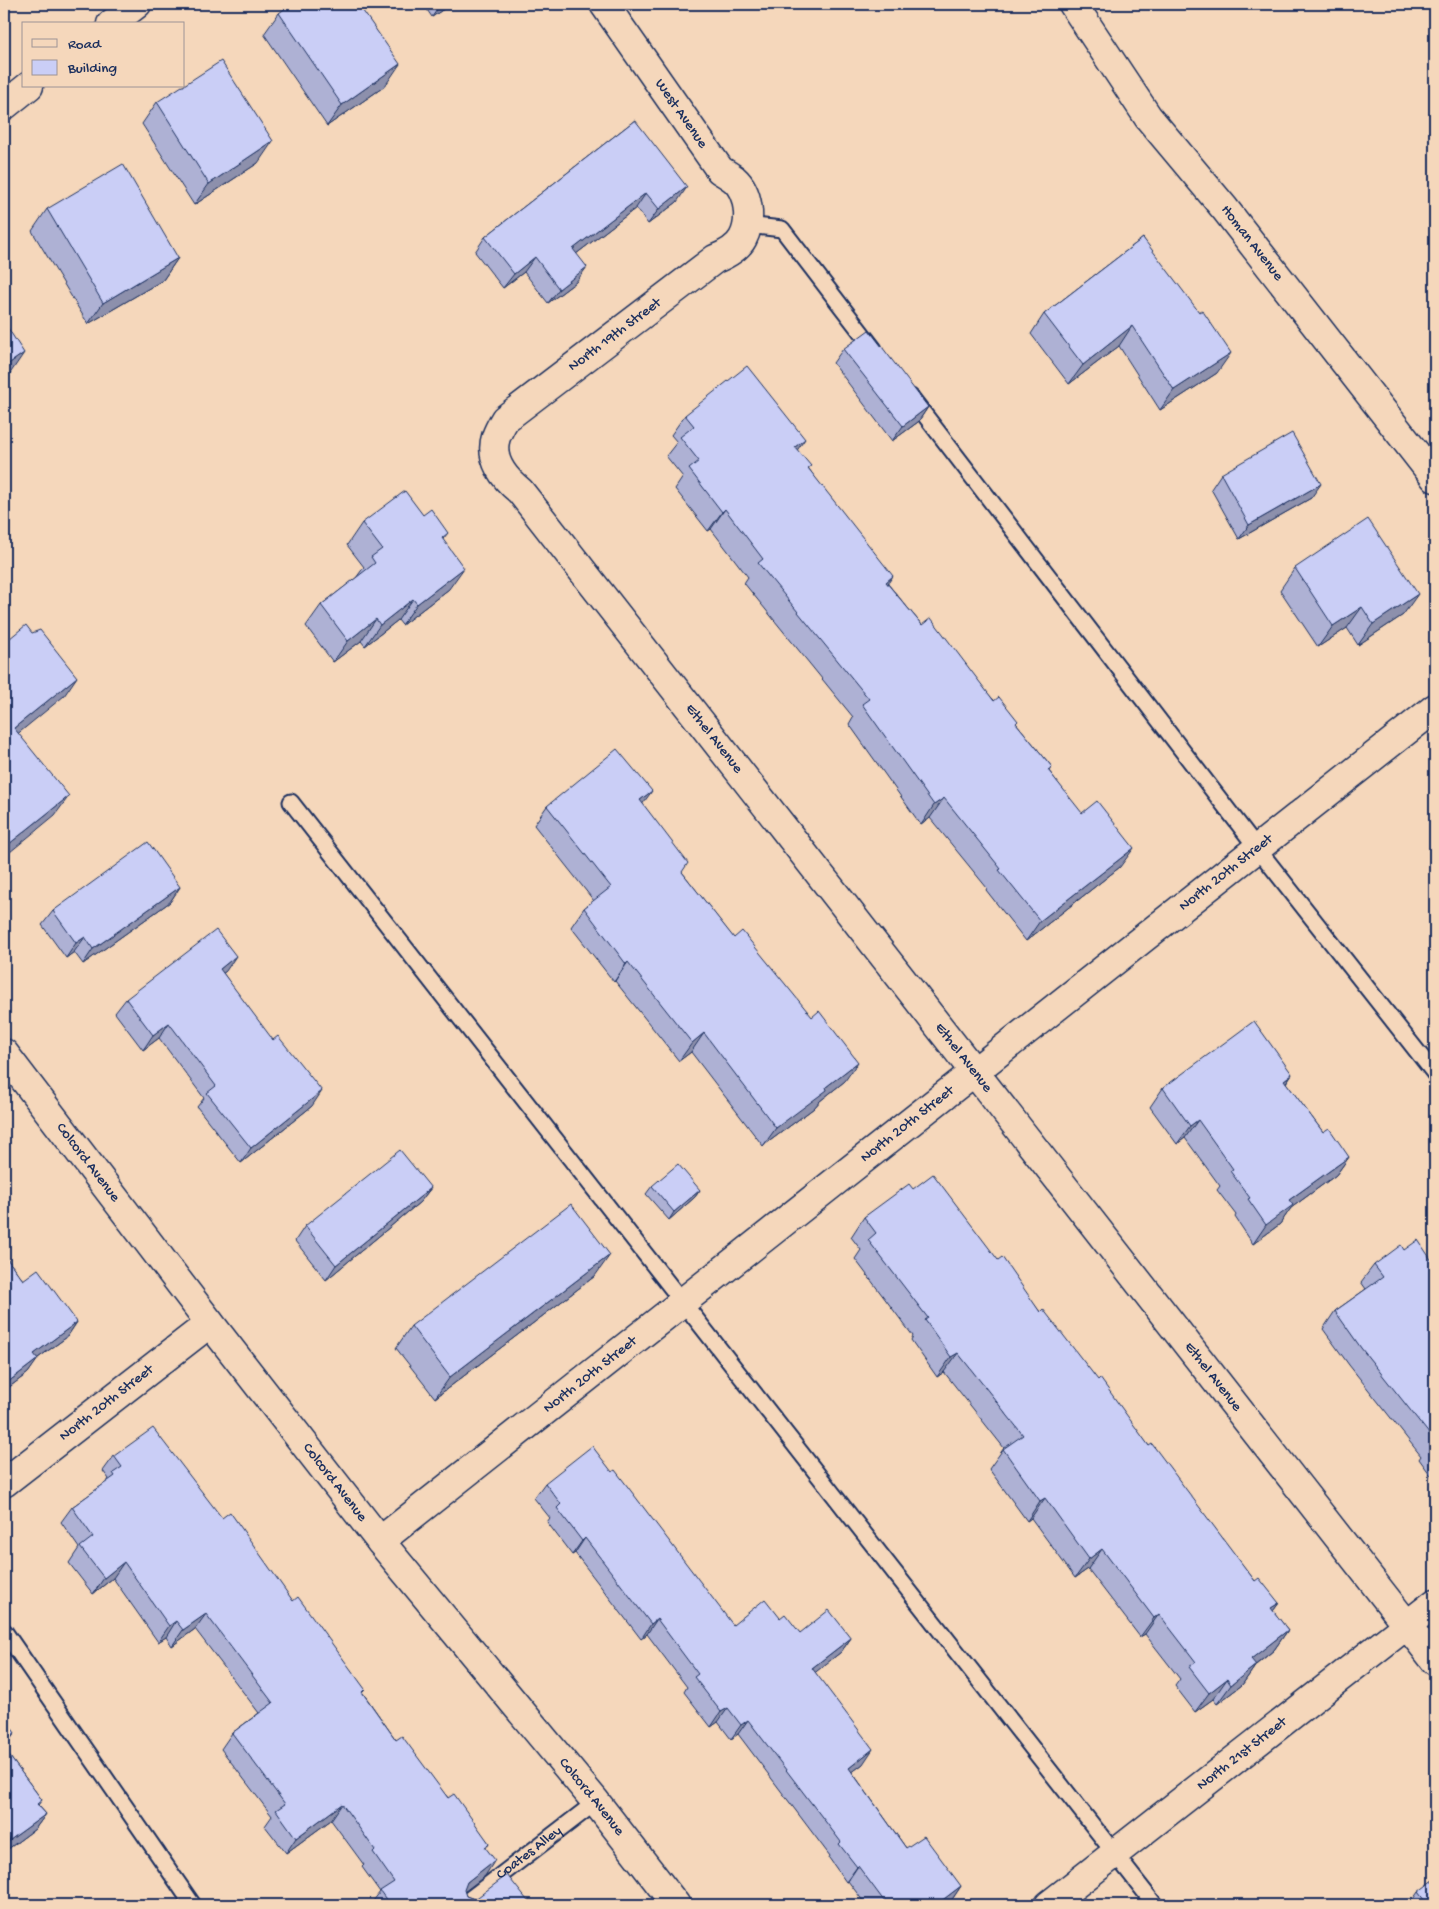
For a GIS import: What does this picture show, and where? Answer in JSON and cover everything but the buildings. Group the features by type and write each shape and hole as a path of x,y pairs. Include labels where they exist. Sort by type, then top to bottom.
{"street":[{"path":"114,22 137,4"},
{"name":"West Avenue","path":"604,4 720,170 735,180 747,200 748,224"},
{"name":"Homan Avenue","path":"1073,4 1148,117 1225,210 1435,478"},
{"path":"4,106 26,88"},
{"name":"North 19th Street","path":"494,453 496,436 505,419 715,259 727,254 743,239 748,224"},
{"name":"Ethel Avenue","path":"494,453 499,469 526,499 1435,1661"},
{"name":"North 20th Street","path":"380,1541 1435,708"},
{"name":"Colcord Avenue","path":"4,1053 210,1323 380,1541 596,1802 676,1905"},
{"name":"North 20th Street","path":"4,1482 210,1323"},
{"name":"North 21st Street","path":"1049,1905 1435,1603"}],"lane":[{"path":"748,224 782,229 884,363"},
{"path":"902,386 1257,848 1435,1074"},
{"path":"291,802 1156,1905"},
{"path":"4,1631 194,1905"},
{"name":"Coates Alley","path":"462,1905 596,1802"}]}
